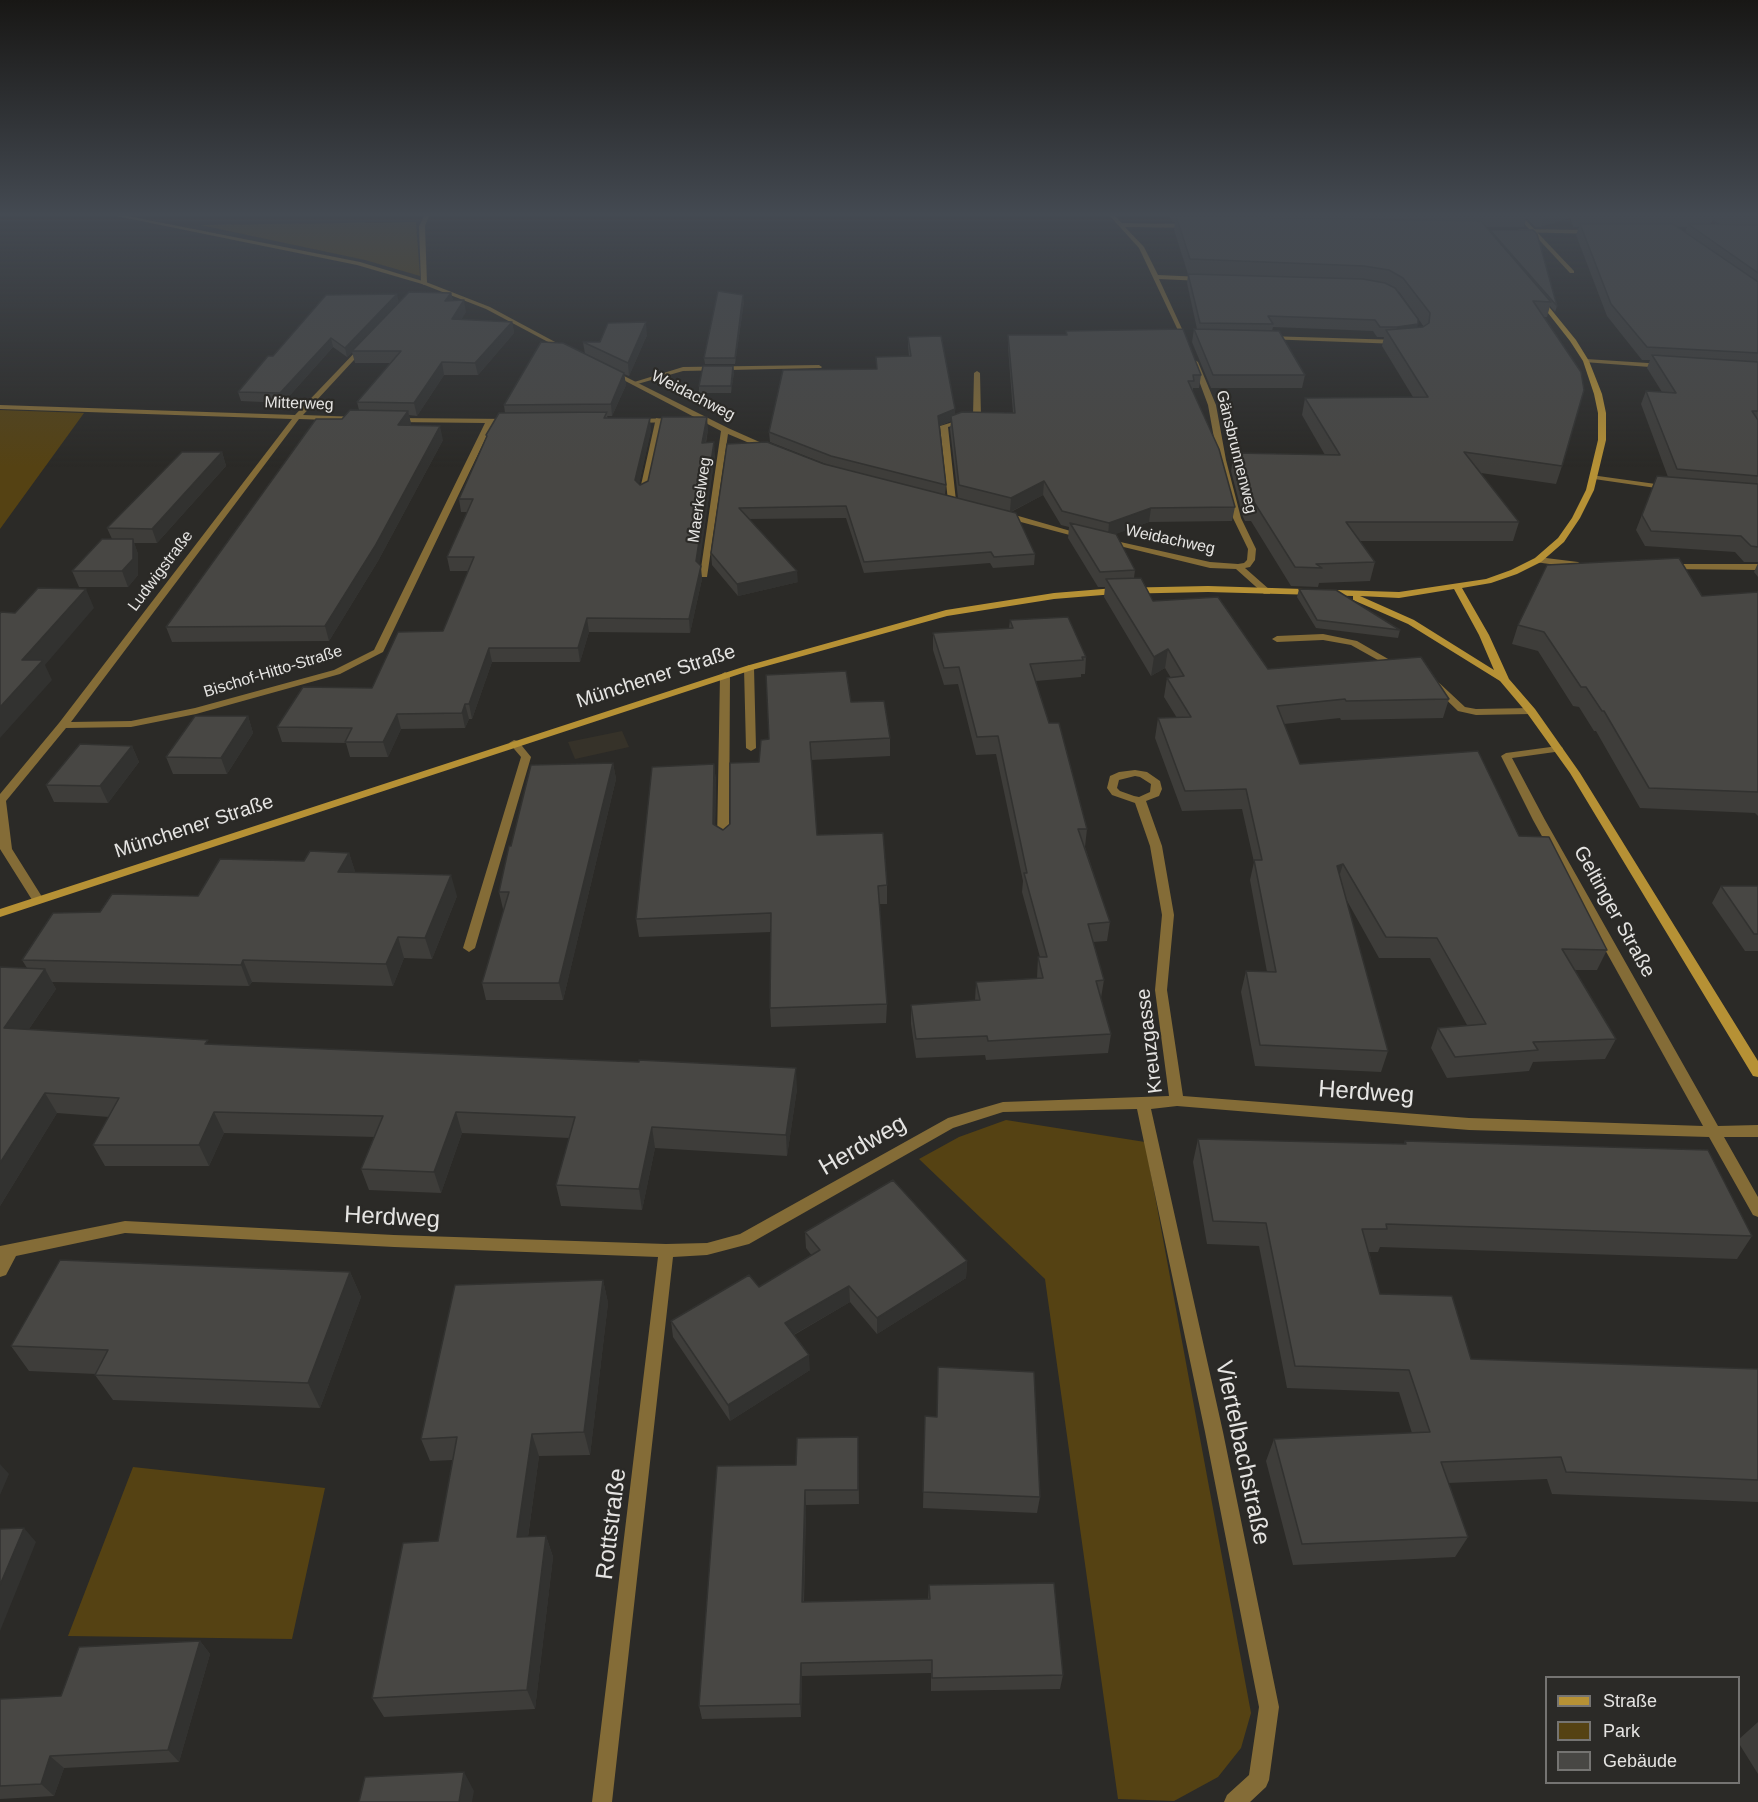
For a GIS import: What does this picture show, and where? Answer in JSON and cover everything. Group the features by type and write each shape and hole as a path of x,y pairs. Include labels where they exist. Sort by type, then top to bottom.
{"main road":[{"name":"Münchener Straße","path":"0,913 725,675 946,613 1054,596 1152,590 1399,595 1488,581 1538,560 1561,540 1576,518 1594,477 1602,440 1602,413 1586,361 1573,340 1538,298"},
{"name":"Geltinger Straße","path":"1457,587 1484,635 1504,680 1530,711 1575,773 1758,1072"},
{"name":"Geltinger Straße","path":"1346,594 1411,622 1504,680"}],"street":[{"path":"463,298 488,308 576,354"},
{"path":"1166,298 1189,347"},
{"path":"1174,337 1196,337"},
{"path":"1264,338 1406,341"},
{"name":"Ludwigstraße","path":"38,900 6,849 0,801 63,725 296,418 368,342"},
{"name":"Gänsbrunnenweg","path":"1193,357 1212,405 1222,460 1237,518 1252,549 1251,560 1247,565 1238,567"},
{"path":"1586,361 1668,366"},
{"path":"634,382 683,369 819,368"},
{"name":"Weidachweg","path":"605,369 725,430 777,452"},
{"path":"952,501 944,426 977,417 977,373"},
{"name":"Mitterweg","path":"0,407 364,419"},
{"path":"387,420 523,421"},
{"path":"643,494 659,420"},
{"path":"625,421 706,420"},
{"name":"Bischof-Hitto-Straße","path":"63,725 131,724 196,711 337,672 378,652 489,421"},
{"name":"Maerkelweg","path":"704,575 725,430"},
{"path":"1594,477 1677,489"},
{"path":"942,499 964,504"},
{"path":"998,513 1089,537"},
{"name":"Weidachweg","path":"1100,540 1192,562 1238,567 1267,592"},
{"path":"1538,560 1588,566"},
{"path":"1656,567 1758,567"},
{"path":"1277,639 1323,637 1354,643 1393,666 1416,671 1462,709 1476,712 1530,711"},
{"path":"749,668 751,748"},
{"path":"723,842 725,675"},
{"path":"469,948 526,756 514,743"},
{"name":"Geltinger Straße","path":"1558,749 1506,756 1539,820 1715,1132"},
{"name":"Kreuzgasse","path":"1140,800 1156,846 1167,915 1161,990 1177,1101"},
{"name":"Herdweg","path":"6,1252 125,1227 394,1241 666,1251 707,1249 744,1239 948,1124 1003,1107 1143,1104 1177,1101 1469,1124 1715,1132 1758,1131"},
{"name":"Viertelbachstraße","path":"1143,1104 1211,1420 1269,1707 1259,1780 1234,1802"},
{"path":"1715,1132 1758,1211"},
{"name":"Rottstraße","path":"602,1802 666,1251"},
{"path":"0,1270 6,1252"}],"shaded area":[{"path":"622,731 629,747 575,759 568,742"}],"green space":[{"path":"0,410 84,413 0,529"},
{"path":"1006,1120 1145,1142 1251,1713 1241,1748 1218,1777 1174,1801 1118,1799 1045,1279 919,1159 959,1137"},
{"path":"133,1467 325,1488 292,1639 68,1636"}],"building":[{"path":"323,298 393,298 345,348 331,338 280,393 238,392 268,356 273,356"},
{"path":"403,298 464,300 452,319 512,322 475,363 442,362 414,403 357,402 401,351 352,351"},
{"path":"717,298 743,298 735,358 704,358"},
{"path":"1194,298 1402,298 1418,319 1418,324 1397,327 1380,327 1375,320 1268,316 1273,324 1200,323"},
{"path":"1419,298 1548,298 1551,302 1533,301 1581,372 1584,390 1562,466 1464,452 1519,522 1346,522 1375,562 1316,564 1322,568 1295,567 1254,502 1248,502 1246,499 1234,453 1340,455 1305,398 1428,397 1386,330 1423,327 1429,323 1430,313"},
{"path":"1609,298 1758,298 1758,353 1647,347 1611,304"},
{"path":"646,322 628,363 583,342 600,342 608,323"},
{"path":"1183,329 1201,375 1193,375 1194,381 1188,381 1219,449 1235,507 1151,508 1109,523 1062,511 1044,481 1011,498 959,485 951,416 962,412 1015,413 1008,335 1067,335 1066,331"},
{"path":"1194,329 1279,331 1305,375 1213,375"},
{"path":"941,336 955,409 938,416 946,485 831,456 769,432 783,370 877,369 876,357 911,356 908,337"},
{"path":"541,342 563,343 624,373 611,404 504,405"},
{"path":"1652,355 1758,362 1758,411 1752,411 1758,420 1758,476 1677,469 1646,391 1676,393"},
{"path":"703,366 733,366 731,386 699,386"},
{"path":"350,410 408,411 398,425 440,426 375,546 325,626 166,627 316,419 342,419"},
{"path":"607,412 604,418 650,418 635,480 640,485 648,481 662,417 707,417 702,443 714,442 696,561 701,566 689,619 587,618 578,648 489,648 469,704 465,704 462,713 397,714 383,742 345,742 352,728 277,727 303,687 372,688 398,632 443,631 474,557 447,557 473,499 459,499 486,435 499,413"},
{"path":"767,442 824,464 1016,513 1035,554 994,557 991,552 864,562 846,506 739,508 797,571 737,584 711,553 727,444"},
{"path":"182,452 222,452 152,529 107,528"},
{"path":"1657,476 1758,484 1758,547 1751,546 1741,536 1651,531 1642,515"},
{"path":"1070,523 1116,534 1135,570 1100,572"},
{"path":"102,539 133,539 133,559 122,571 72,571"},
{"path":"1679,558 1702,596 1758,592 1758,792 1649,788 1604,711 1586,687 1581,687 1544,632 1518,625 1547,565"},
{"path":"1141,578 1153,601 1218,597 1268,669 1421,657 1449,699 1346,701 1345,699 1277,706 1300,764 1478,751 1519,836 1549,837 1607,950 1562,949 1616,1039 1533,1042 1538,1050 1455,1057 1438,1028 1486,1024 1437,938 1386,937 1343,864 1337,866 1388,1051 1260,1045 1246,971 1276,972 1254,860 1262,860 1246,789 1185,791 1158,718 1191,717 1167,678 1184,676 1168,649 1154,657 1106,579"},
{"path":"38,588 86,589 22,660 43,660 0,707 0,614 1,612 15,613"},
{"path":"1299,589 1336,590 1400,630 1317,620"},
{"path":"1068,617 1086,657 1082,657 1083,660 1030,664 1049,723 1059,723 1087,829 1078,829 1110,922 1088,924 1104,980 1096,981 1111,1034 988,1041 987,1036 916,1039 911,1005 980,1000 976,982 1043,978 1038,957 1047,957 1024,873 1027,873 998,736 977,737 959,667 944,668 933,633 1013,628 1010,620"},
{"path":"846,671 851,702 884,701 890,738 810,742 817,835 883,833 887,885 878,886 887,1004 770,1008 771,913 636,919 652,767 714,764 713,824 723,830 730,824 730,763 759,762 761,740 769,739 766,675"},
{"path":"195,716 248,716 221,758 166,757"},
{"path":"80,744 132,746 100,786 46,785"},
{"path":"613,763 559,983 482,983 509,892 499,892 531,765"},
{"path":"310,851 349,853 338,872 451,875 425,938 398,937 386,964 243,960 241,965 22,960 53,913 100,912 112,894 198,896 220,859 304,861"},
{"path":"1721,886 1758,886 1758,934 1754,934"},
{"path":"0,967 45,969 4,1028 208,1040 205,1044 796,1068 786,1135 652,1127 639,1189 556,1185 575,1117 456,1112 434,1172 361,1169 383,1116 214,1112 199,1145 93,1145 119,1098 45,1093 0,1163"},
{"path":"1198,1139 1406,1144 1405,1141 1708,1150 1752,1236 1386,1224 1387,1229 1362,1229 1380,1294 1452,1296 1471,1359 1758,1369 1758,1480 1566,1472 1561,1457 1441,1462 1468,1537 1302,1544 1274,1439 1430,1432 1409,1370 1295,1366 1266,1223 1213,1221"},
{"path":"893,1180 967,1261 877,1318 849,1286 785,1323 809,1355 728,1405 671,1321 749,1275 759,1287 820,1250 805,1232"},
{"path":"60,1260 350,1272 308,1383 95,1375 108,1350 11,1346"},
{"path":"603,1280 584,1432 532,1434 517,1537 546,1536 527,1690 372,1698 403,1543 438,1541 457,1437 421,1439 455,1285"},
{"path":"938,1367 1034,1372 1040,1497 923,1492 925,1416 937,1417"},
{"path":"858,1437 858,1490 805,1490 802,1602 930,1599 929,1585 1054,1583 1063,1675 932,1678 932,1660 801,1663 800,1704 699,1706 717,1466 796,1465 797,1438"},
{"path":"24,1528 0,1585 0,1529"},
{"path":"200,1641 168,1750 50,1756 41,1784 0,1786 0,1699 61,1696 79,1647"},
{"path":"464,1772 459,1802 359,1802 365,1777"}]}
